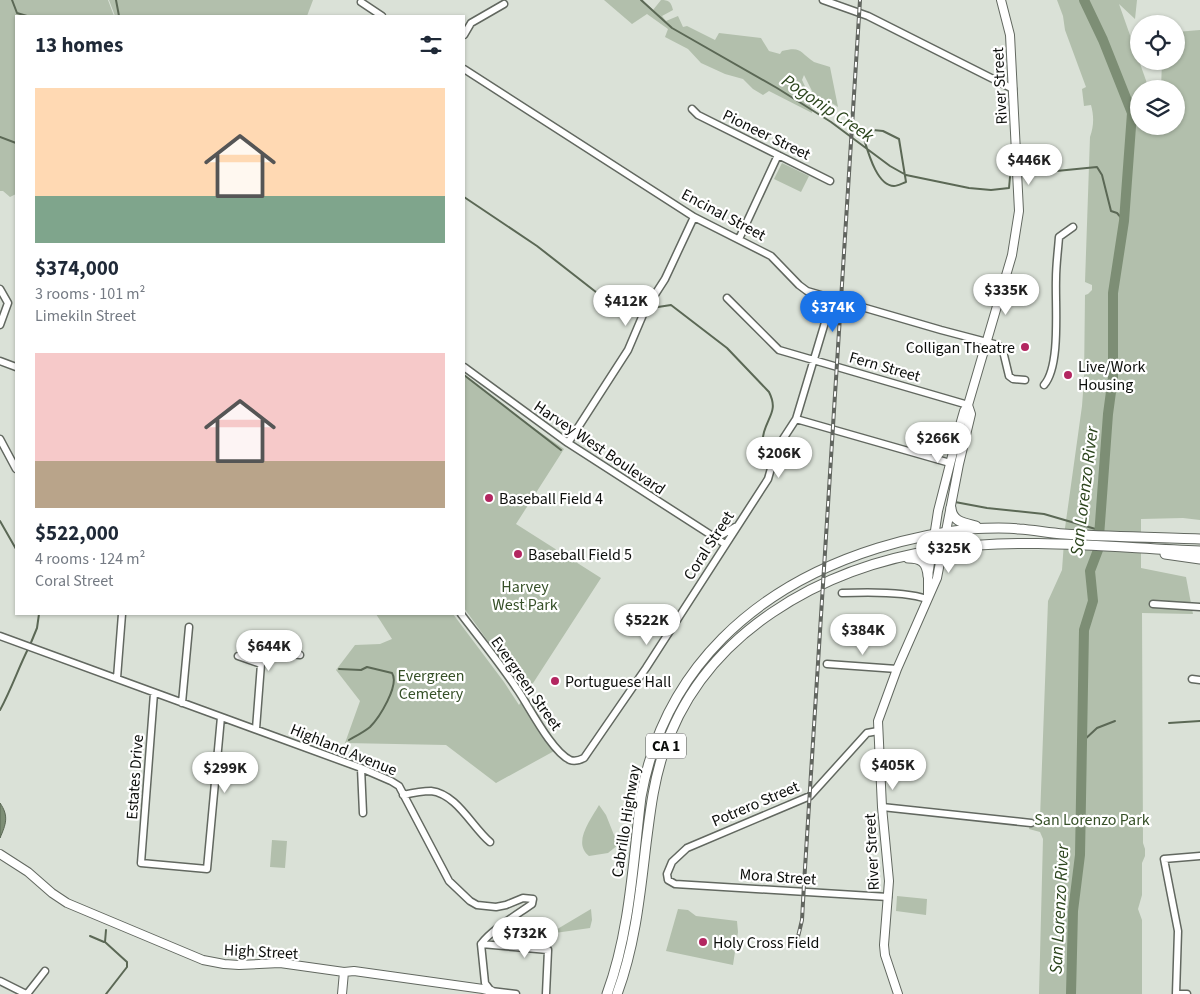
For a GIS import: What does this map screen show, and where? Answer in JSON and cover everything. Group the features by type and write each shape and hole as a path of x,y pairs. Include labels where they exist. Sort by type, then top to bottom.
{"highway":[{"path":"951,508 952,515 958,521 989,528"},
{"name":"Cabrillo Highway","path":"607,994 622,938 646,774 656,740 665,718 688,679 710,651 738,623 796,583 849,558 934,534 989,528 1018,528 1065,534 1200,538"},
{"name":"Cabrillo Highway","path":"618,994 636,922 657,774 672,730 694,690 715,662 731,645 766,615 842,576 897,558 943,549 988,545 1065,545 1200,551"},
{"path":"1125,548 1200,559"},
{"path":"897,558 922,560 926,565 928,576"}],"main road":[{"name":"River Street","path":"928,598 928,576 938,511 964,411 968,405 1012,255 1019,211 1010,34 1001,0"},
{"name":"River Street","path":"898,994 885,955 884,946 889,881 882,806 878,721 897,670 935,584 971,414 968,405"},
{"name":"High Street","path":"0,854 28,872 52,893 68,903 191,956 224,964 271,962 344,972 354,971 492,992"},
{"path":"342,994 344,972"}],"street":[{"path":"823,0 868,16 1014,89"},
{"path":"361,2 380,15"},
{"path":"465,33 471,23 504,4"},
{"name":"Encinal Street","path":"465,70 694,216 771,256 807,291 986,342"},
{"name":"Pioneer Street","path":"692,108 698,115 830,180"},
{"path":"739,238 778,155"},
{"path":"568,443 628,350 645,310 664,279 694,216"},
{"path":"1044,385 1054,358 1059,237 1073,227"},
{"path":"0,289 8,303 0,325"},
{"name":"Fern Street","path":"727,298 779,350 968,405"},
{"name":"Coral Street","path":"576,761 588,754 768,478 776,451 796,419 832,299"},
{"path":"986,342 1002,348 1009,376 1013,379 1025,380"},
{"path":"0,361 15,367"},
{"name":"Harvey West Boulevard","path":"465,368 568,443 725,544"},
{"path":"796,419 950,463"},
{"path":"0,439 15,467"},
{"path":"706,533 717,536 722,535 737,526"},
{"path":"842,592 868,592 928,598"},
{"path":"1153,604 1200,607"},
{"path":"117,678 122,615"},
{"name":"Evergreen Street","path":"462,615 517,688 548,737 561,753 570,760 576,761"},
{"path":"182,703 188,627"},
{"name":"Highland Avenue","path":"0,636 361,768 399,786 449,881 470,901 477,905 496,907 506,906 523,898 532,899 532,904 485,938 481,944"},
{"path":"256,729 263,652 300,655"},
{"path":"238,656 262,664"},
{"path":"827,664 897,670"},
{"path":"1192,679 1200,680"},
{"name":"Estates Drive","path":"154,692 141,863 207,869 221,717"},
{"name":"Potrero Street","path":"668,880 669,867 687,848 810,796 867,733 878,730"},
{"path":"361,768 363,813"},
{"path":"403,795 424,791 442,794 458,807 490,842"},
{"path":"882,806 1031,823"},
{"path":"1187,994 1176,994 1178,932 1164,859 1200,856"},
{"name":"Mora Street","path":"668,880 675,884 888,897"},
{"path":"492,992 485,983 481,944 548,950 546,994"},
{"path":"0,981 27,994 45,971"},
{"name":"High Street","path":"492,992 516,994"}],"green space":[{"path":"0,0 108,0 114,15 15,15 15,194 10,197 3,191 0,191"},
{"path":"109,0 313,0 307,15 115,15"},
{"path":"604,0 643,0 653,10 661,0 666,0 670,3 673,10 662,16 666,21 678,16 683,27 687,26 715,40 719,33 761,38 769,51 780,54 782,51 793,49 800,51 814,62 830,67 838,107 827,100 817,101 804,75 802,80 811,99 812,113 769,91 763,95 753,89 743,79 725,74 701,63 688,49 665,37 668,29 647,14 632,24"},
{"name":"San Lorenzo Park","path":"1057,0 1137,0 1135,15 1131,15 1119,4 1130,35 1130,70 1142,70 1146,80 1130,80 1130,135 1185,135 1185,80 1161,80 1162,70 1185,70 1185,31 1200,30 1200,520 1183,518 1141,519 1141,568 1186,577 1193,614 1142,613 1143,843 1145,856 1142,863 1142,895 1138,909 1142,920 1142,994 1039,994 1043,839 1040,832 1029,829 1030,822 1040,818 1048,601 1062,570 1065,528 1082,406 1085,295 1092,290 1092,285 1085,282 1090,137 1093,113 1091,105 1084,106 1082,89 1086,87 1065,30 1063,16"},
{"path":"782,163 809,176 801,192 774,179"},
{"name":"Harvey West Park","path":"465,376 511,412 564,449 516,524 601,578 526,694 465,609"},
{"name":"Evergreen Cemetery","path":"377,615 454,615 519,705 523,699 556,750 496,783 446,745 345,743 360,701 336,670 355,645 380,644 392,639"},
{"path":"599,805 606,815 618,845 608,853 589,856 584,851 582,845 583,838 588,824"},
{"path":"272,840 287,841 285,868 270,867"},
{"path":"897,896 927,899 926,915 896,911"},
{"path":"591,909 592,920 590,928 555,933 554,931"},
{"name":"Holy Cross Field","path":"678,909 688,910 696,916 737,921 738,932 733,965 666,951"}],"shaded area":[{"path":"0,803 5,812 6,820 0,838"}],"waterway":[{"path":"12,0 17,13 24,15"},
{"path":"116,0 119,15"},
{"name":"Pogonip Creek","path":"641,0 672,28 777,88 831,122 890,166 906,175 969,188 991,190 1009,188 1010,177"},
{"name":"San Lorenzo River","path":"1071,994 1073,911 1080,855 1084,630 1093,601 1090,571 1098,550 1108,414 1113,377 1113,293 1124,221 1132,113 1103,40 1084,0"},
{"path":"873,130 883,131 899,139 906,182 895,186 888,185 878,175 864,139 873,130"},
{"path":"0,137 15,143"},
{"name":"Pogonip Creek","path":"1026,174 1097,167 1102,175 1111,211 1117,213 1124,221"},
{"path":"465,198 537,246 610,303 625,312 636,310"},
{"path":"658,307 671,305 727,348 769,392 773,408 763,435 762,457 764,458"},
{"path":"465,376 561,450"},
{"path":"955,502 987,508 1044,514 1099,530"},
{"path":"0,521 15,547"},
{"path":"30,645 37,628 39,615"},
{"path":"0,710 28,649"},
{"path":"339,669 361,670 367,667 392,673 394,678 391,693 378,716 370,727 349,740"},
{"path":"1082,742 1097,728 1115,721"},
{"path":"1169,723 1200,721"},
{"path":"106,930 105,942 127,962 127,967 106,994"},
{"path":"90,936 104,942"}],"railway":[{"path":"796,945 802,920 860,0"}],"place":[{"name":"Colligan Theatre","path":"1025,347"},
{"name":"Live/Work Housing","path":"1068,375"},
{"name":"Baseball Field 4","path":"489,498"},
{"name":"Baseball Field 5","path":"518,554"},
{"name":"Portuguese Hall","path":"555,681"},
{"name":"Holy Cross Field","path":"703,942"}]}
